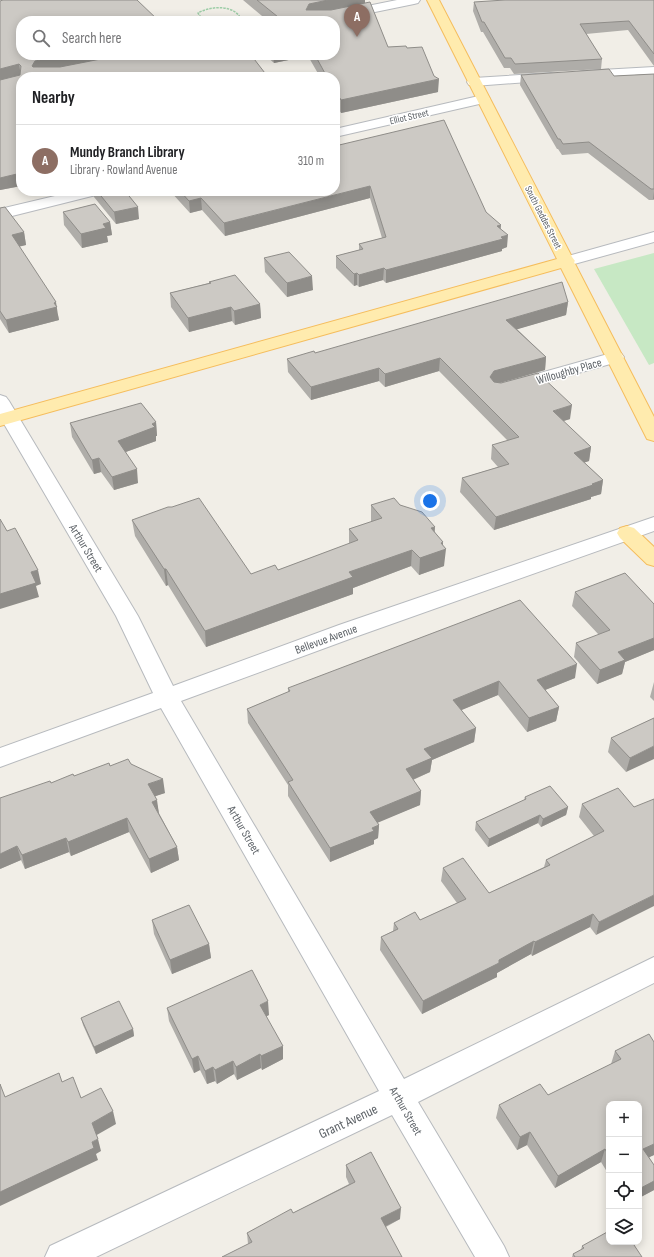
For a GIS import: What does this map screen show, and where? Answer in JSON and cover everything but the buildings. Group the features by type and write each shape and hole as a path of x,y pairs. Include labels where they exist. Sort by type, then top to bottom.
{"main road":[{"name":"South Geddes Street","path":"433,0 567,261 654,435"},
{"path":"3,413 567,261"},
{"path":"627,533 654,559"}],"street":[{"path":"337,16 414,0"},
{"path":"474,82 654,71"},
{"name":"Elliot Street","path":"340,132 483,99"},
{"path":"0,214 74,196"},
{"path":"567,261 654,237"},
{"name":"Willoughby Place","path":"499,390 615,358"},
{"name":"Arthur Street","path":"3,413 127,616 167,698 492,1257"},
{"name":"Bellevue Avenue","path":"0,758 340,634 654,524"},
{"name":"Grant Avenue","path":"61,1257 398,1097 654,969"}],"path":[{"path":"198,16 198,13 210,8 225,9 236,12 239,16"}],"green space":[{"path":"654,253 654,363 649,365 594,269"}],"place":[{"name":"Mundy Branch Library","path":"357,37"}]}
